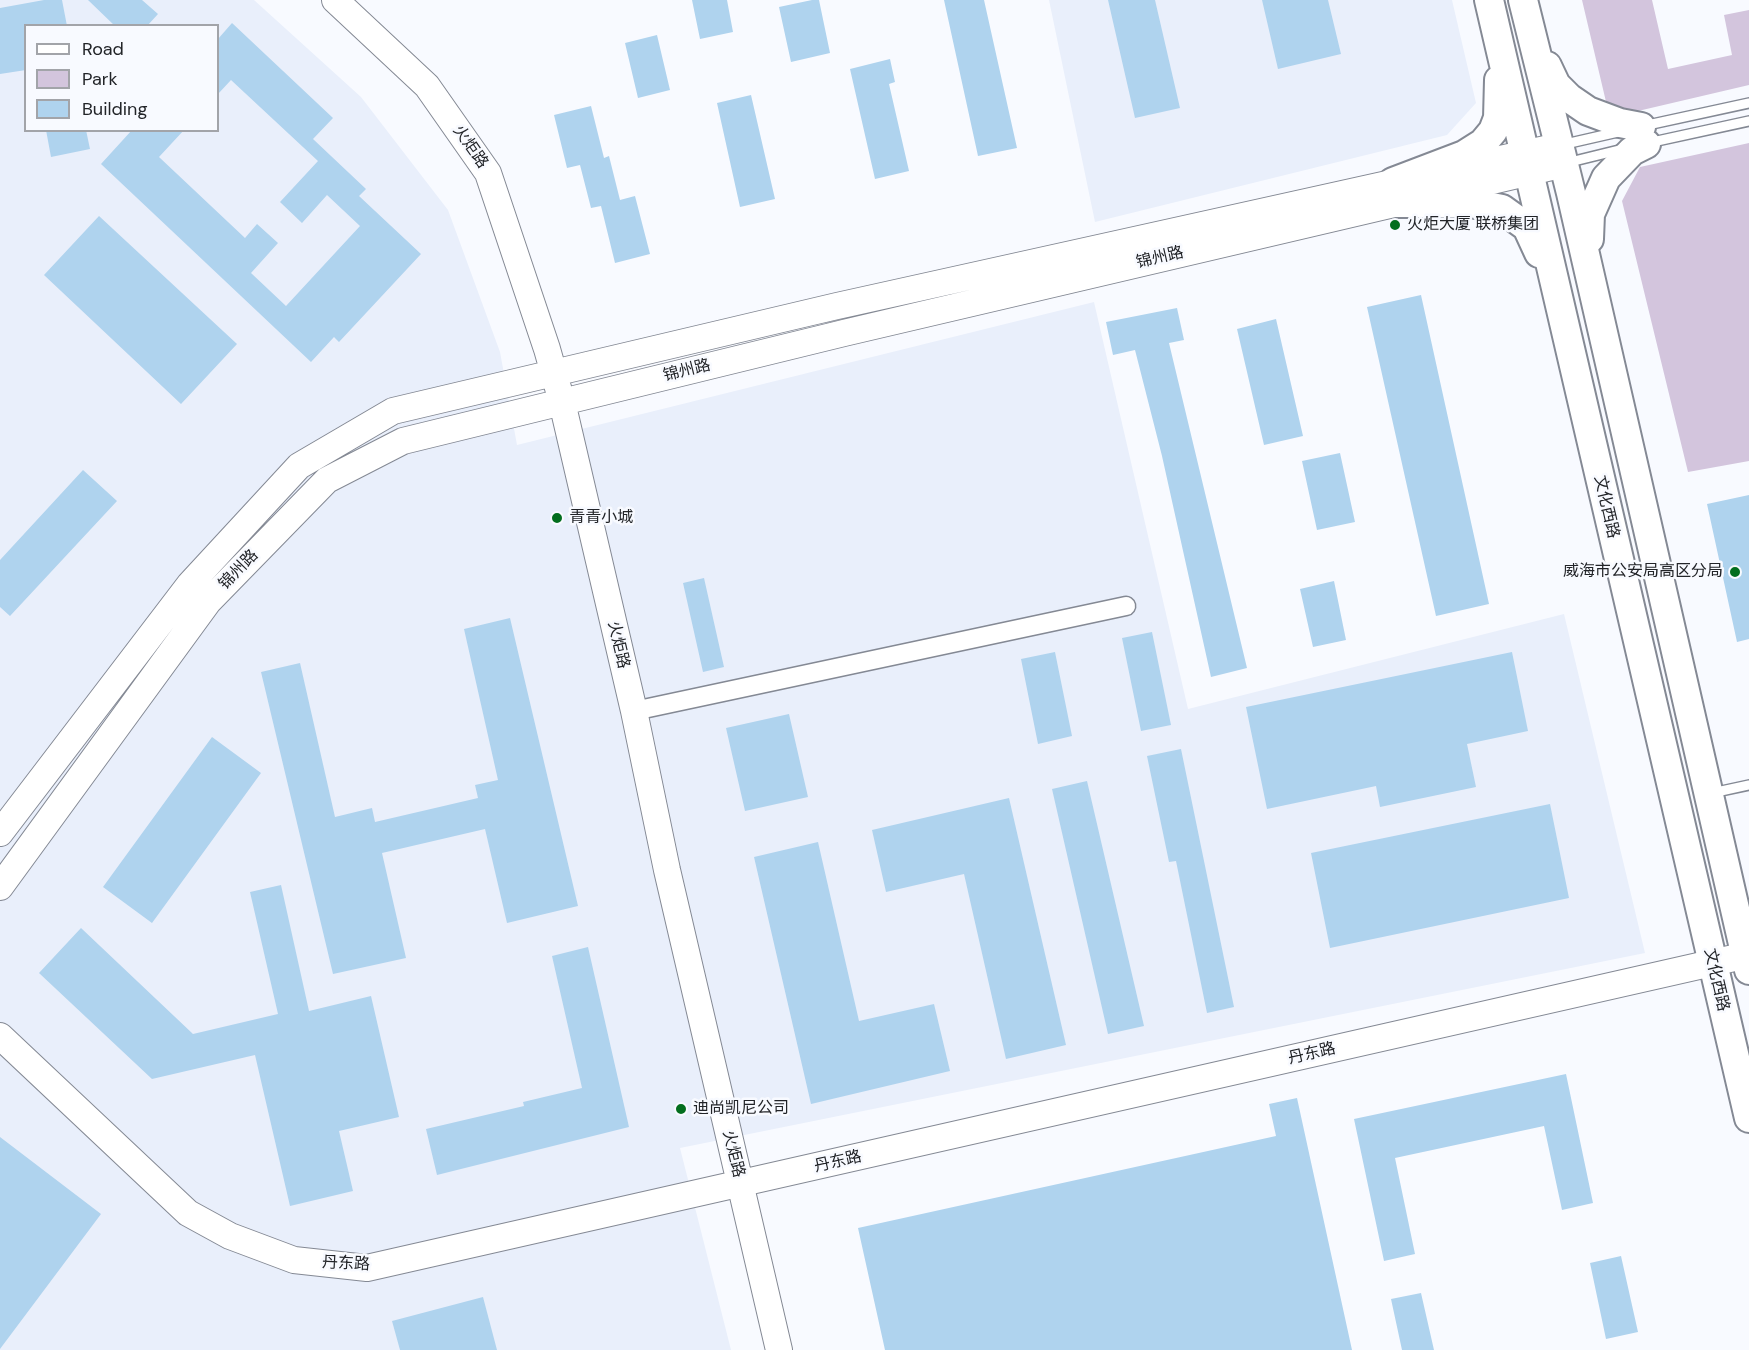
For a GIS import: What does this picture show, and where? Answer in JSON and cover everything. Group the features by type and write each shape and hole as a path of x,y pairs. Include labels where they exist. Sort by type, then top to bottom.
{"main road":[{"name":"火炬路","path":"335,0 427,86 488,172 554,372 634,711 667,870 779,1350"},
{"name":"文化西路","path":"1491,9 1749,1119"},
{"path":"1392,193 1464,155 1483,143 1493,131 1501,94 1491,9"},
{"path":"1526,13 1556,85 1569,99 1643,135 1632,151 1606,178 1595,199 1588,234 1592,286"},
{"path":"1526,13 1562,155 1748,963"},
{"name":"锦州路","path":"0,833 190,584 299,466 393,411 554,372 1562,155"},
{"name":"锦州路","path":"0,886 208,602 327,480 403,441 1392,193"},
{"path":"1392,193 1502,209 1527,227 1557,294"},
{"name":"丹东路","path":"0,1036 188,1213 230,1236 294,1260 367,1268 1712,963 1748,963"}],"street":[{"path":"634,711 1126,606"}],"lane":[{"path":"1562,155 1643,135 1749,103"},
{"path":"1562,155 1643,135 1749,121"},
{"path":"1710,794 1749,784"}],"shaded area":[{"path":"0,0 254,0 361,97 448,210 500,352 517,445 1094,302 1188,709 1564,614 1645,953 680,1148 731,1350 0,1350"},
{"path":"1049,0 1452,0 1476,103 1447,135 1095,222"}],"green space":[{"path":"1582,0 1652,0 1668,69 1732,55 1724,15 1749,10 1749,85 1638,111 1607,106"},
{"path":"1749,143 1749,461 1688,472 1622,201 1640,167"}],"building":[{"path":"44,0 62,0 67,24 24,24 24,70 0,74 0,8"},
{"path":"88,0 142,0 158,14 149,24 113,24"},
{"path":"692,0 727,0 733,32 700,39"},
{"path":"819,0 830,53 791,62 779,7"},
{"path":"944,0 984,0 1017,148 978,156"},
{"path":"1108,0 1155,0 1180,108 1135,118"},
{"path":"1262,0 1328,0 1341,54 1278,69"},
{"path":"232,23 333,118 313,139 366,189 359,196 421,254 339,342 334,337 311,362 101,164 130,132 182,132 159,157 245,238 257,224 278,243 251,273 286,306 360,226 327,195 302,223 280,202 318,161 231,80 219,93 219,38"},
{"path":"657,35 670,90 638,98 625,43"},
{"path":"890,59 895,82 889,84 909,171 875,179 850,69"},
{"path":"751,95 775,199 740,207 717,103"},
{"path":"591,106 604,158 609,156 620,200 635,196 650,254 615,263 601,206 591,208 580,165 567,168 554,115"},
{"path":"46,132 86,132 90,149 51,157"},
{"path":"99,216 237,344 181,404 44,275"},
{"path":"1421,295 1489,604 1436,616 1367,307"},
{"path":"1177,308 1184,340 1169,343 1247,668 1211,677 1162,456 1135,350 1113,355 1106,322"},
{"path":"1276,319 1303,436 1264,445 1237,329"},
{"path":"1340,453 1355,522 1317,530 1302,461"},
{"path":"83,470 117,501 10,616 0,607 0,560"},
{"name":"威海市公安局高区分局","path":"1749,495 1749,639 1737,642 1707,504"},
{"path":"704,578 724,667 703,672 683,583"},
{"path":"1334,581 1346,640 1313,647 1300,589"},
{"path":"510,618 578,906 507,923 485,829 382,853 406,958 333,974 261,672 300,663 335,817 372,808 375,822 478,798 475,785 498,780 464,629"},
{"path":"1152,632 1171,725 1141,731 1122,638"},
{"path":"1055,652 1072,736 1038,744 1021,659"},
{"path":"1512,652 1528,731 1467,744 1476,787 1380,807 1376,786 1267,809 1246,707"},
{"path":"789,714 808,797 745,811 726,728"},
{"path":"212,737 261,773 152,923 103,887"},
{"path":"1181,749 1234,1007 1207,1013 1176,861 1169,862 1147,756"},
{"path":"1087,781 1144,1026 1108,1034 1052,789"},
{"path":"1009,798 1066,1045 1006,1059 964,874 886,892 872,830"},
{"path":"1550,804 1569,898 1330,948 1311,853"},
{"path":"818,842 859,1021 934,1004 950,1071 811,1104 754,857"},
{"path":"281,885 309,1011 371,996 399,1117 339,1131 353,1191 290,1206 255,1055 152,1079 39,973 81,928 193,1034 278,1014 250,892"},
{"path":"588,947 629,1127 437,1175 426,1129 524,1106 523,1102 582,1088 552,956"},
{"path":"1566,1074 1593,1203 1562,1210 1544,1126 1395,1158 1415,1254 1384,1261 1354,1119"},
{"path":"1297,1098 1352,1350 885,1350 858,1228 1276,1136 1269,1104"},
{"path":"0,1137 101,1214 0,1349"},
{"path":"1621,1256 1638,1332 1606,1339 1590,1263"},
{"path":"1421,1293 1434,1350 1402,1350 1391,1299"},
{"path":"483,1297 497,1350 400,1350 392,1321"}],"place":[{"name":"火炬大厦 联桥集团","path":"1395,225"},
{"name":"青青小城","path":"557,518"},
{"name":"威海市公安局高区分局","path":"1735,572"},
{"name":"迪尚凯尼公司","path":"681,1109"}]}
